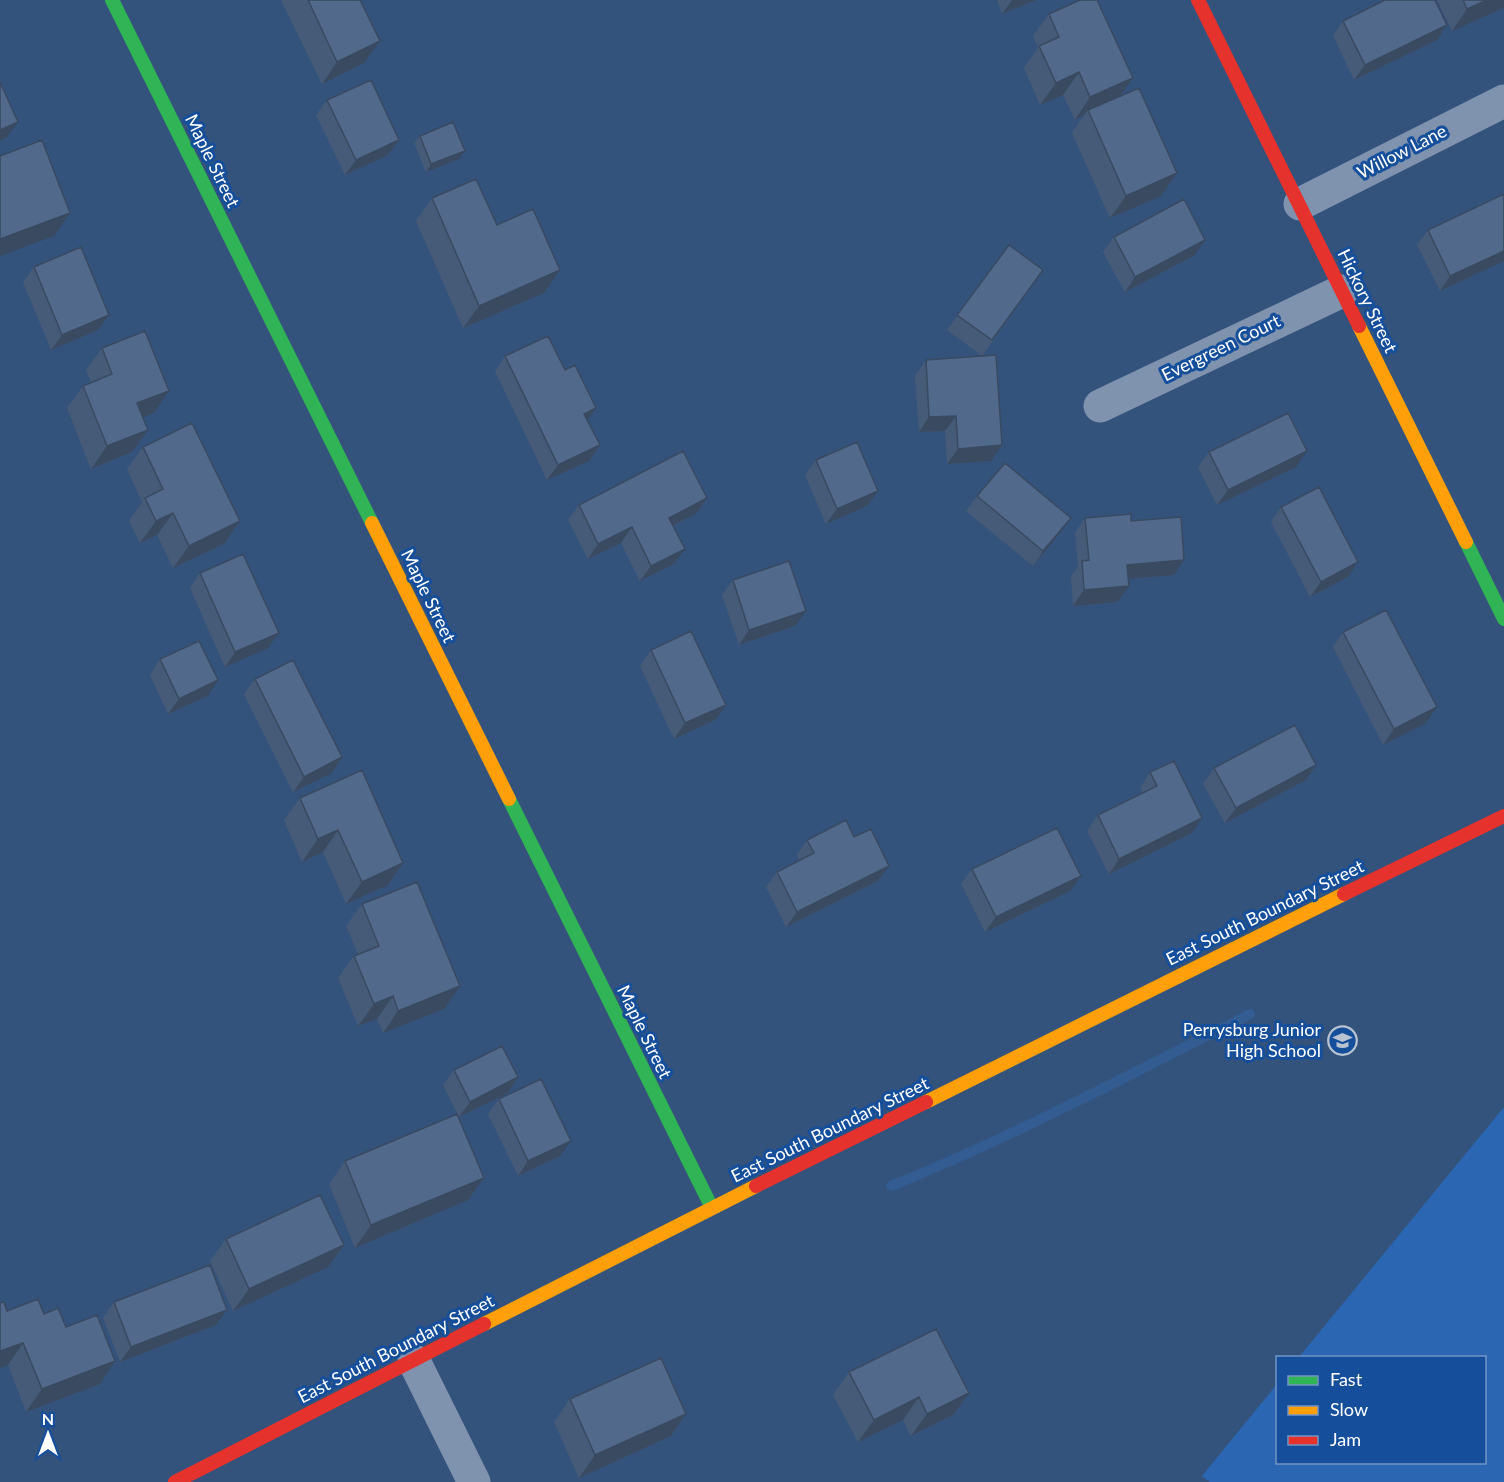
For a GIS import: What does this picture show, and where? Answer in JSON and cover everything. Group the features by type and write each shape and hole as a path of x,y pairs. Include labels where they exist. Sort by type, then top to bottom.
{"street":[{"name":"Maple Street","path":"112,0 712,1208"},
{"name":"Hickory Street","path":"1198,0 1504,619"},
{"name":"Willow Lane","path":"1300,204 1504,101"},
{"name":"Evergreen Court","path":"1100,406 1342,291"},
{"name":"East South Boundary Street","path":"174,1482 712,1208 1504,816"},
{"path":"414,1361 474,1482"}],"shaded area":[{"path":"1504,1107 1504,1482 1210,1482 1202,1476 1276,1385 1276,1464 1486,1464 1486,1356 1300,1356"}],"building":[{"path":"308,0 360,0 380,41 337,62"},
{"path":"1080,0 1097,0 1133,78 1090,97 1079,72 1056,83 1039,46 1059,37 1049,14"},
{"path":"1385,0 1435,0 1447,25 1365,65 1343,21"},
{"path":"1463,0 1487,0 1467,9"},
{"path":"371,80 399,140 356,160 327,100"},
{"path":"0,82 18,122 0,130"},
{"path":"1139,88 1177,173 1126,196 1088,110"},
{"path":"453,122 465,151 431,164 420,136"},
{"path":"42,140 70,213 0,239 0,156"},
{"path":"476,179 497,225 533,209 560,270 479,306 432,198"},
{"path":"1504,194 1504,251 1450,276 1428,230"},
{"path":"1184,199 1205,240 1135,277 1114,237"},
{"path":"1009,245 1043,270 992,340 957,315"},
{"path":"81,247 109,315 62,335 34,267"},
{"path":"145,331 169,391 137,403 148,430 107,446 83,386 112,374 102,348"},
{"path":"548,336 565,370 575,365 596,408 584,414 600,445 558,465 505,356"},
{"path":"996,355 1002,445 958,449 956,416 929,417 926,360"},
{"path":"1288,413 1307,451 1228,490 1209,452"},
{"path":"192,423 240,521 189,546 173,513 156,521 145,498 163,489 143,447"},
{"path":"857,442 878,491 837,509 816,460"},
{"path":"683,451 707,498 669,518 685,549 651,566 632,527 598,544 579,505"},
{"path":"1005,463 1071,518 1043,551 977,496"},
{"path":"1319,487 1358,562 1321,582 1281,507"},
{"path":"1131,514 1131,521 1181,517 1184,560 1127,565 1129,586 1084,590 1082,561 1089,560 1085,518"},
{"path":"243,554 279,633 235,652 200,573"},
{"path":"789,561 806,611 749,630 733,580"},
{"path":"1386,610 1437,707 1394,729 1343,632"},
{"path":"691,631 726,705 685,723 651,650"},
{"path":"199,641 218,680 179,699 160,659"},
{"path":"293,660 342,757 304,777 255,679"},
{"path":"1295,725 1316,765 1236,808 1214,768"},
{"path":"1174,761 1202,818 1119,859 1098,815 1157,786 1150,772"},
{"path":"362,770 403,863 362,882 338,830 318,839 300,798"},
{"path":"846,820 854,837 871,829 889,866 797,912 777,872 814,853 807,840"},
{"path":"1057,828 1081,876 996,917 972,869"},
{"path":"417,882 460,986 398,1011 393,996 374,1004 354,956 379,946 362,904"},
{"path":"502,1046 518,1077 470,1102 454,1070"},
{"path":"541,1079 571,1141 528,1161 499,1099"},
{"path":"457,1114 484,1178 371,1225 345,1161"},
{"path":"320,1195 344,1245 249,1289 226,1239"},
{"path":"210,1265 227,1310 131,1347 114,1302"},
{"path":"38,1299 44,1314 58,1308 66,1327 97,1315 115,1361 42,1389 23,1343 0,1351 0,1303 4,1302 7,1311"},
{"path":"936,1329 969,1393 927,1414 919,1397 874,1420 849,1372"},
{"path":"661,1358 686,1414 595,1455 570,1399"}],"waterway":[{"path":"891,1186 1028,1125 1250,1014"}],"traffic: fast":[{"path":"112,0 372,523"},
{"path":"1466,542 1504,619"},
{"path":"509,799 712,1208"}],"traffic: slow":[{"path":"1359,326 1466,542"},
{"path":"372,523 509,799"},
{"path":"926,1102 1344,894"},
{"path":"484,1324 756,1186"}],"traffic: jam":[{"path":"1198,0 1359,326"},
{"path":"1344,894 1504,816"},
{"path":"756,1186 926,1102"},
{"path":"175,1482 484,1324"}],"place":[{"name":"Perrysburg Junior High School","path":"1342,1040"}]}
